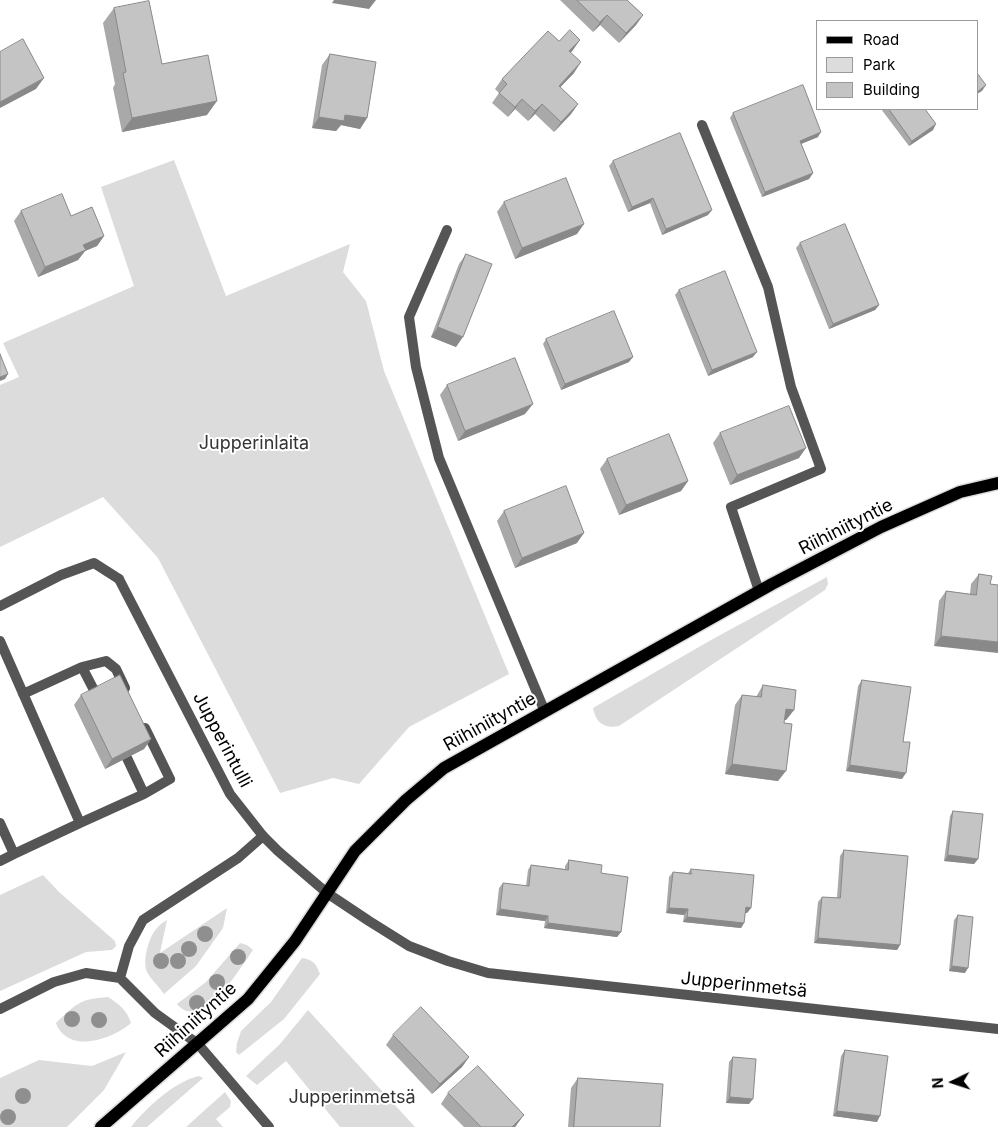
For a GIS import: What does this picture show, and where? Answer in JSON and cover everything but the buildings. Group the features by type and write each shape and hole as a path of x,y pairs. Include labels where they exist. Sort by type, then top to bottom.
{"main road":[{"name":"Riihiniityntie","path":"101,1127 248,999 295,941 355,851 406,800 444,768 759,591 881,527 960,492 998,483"}],"street":[{"path":"702,125 768,287 791,387 821,469 730,507 759,591"},
{"path":"447,230 409,317 416,366 439,458 545,712"},
{"name":"Jupperintulli","path":"0,606 61,575 94,563 119,579 230,794 263,836 327,893"},
{"path":"0,641 80,823"},
{"path":"23,694 82,667 106,661 116,669 129,695"},
{"path":"82,667 96,694"},
{"path":"0,861 144,794 170,779 141,720"},
{"path":"127,758 144,794"},
{"path":"0,824 14,854"},
{"path":"120,978 129,946 143,920 238,858 263,836"},
{"name":"Jupperinmetsä","path":"327,893 409,946 448,961 488,973 998,1029"},
{"path":"0,1009 54,982 86,973 120,978 155,1013 198,1044 269,1127"}],"green space":[{"name":"Jupperinlaita","path":"174,160 226,296 350,244 343,272 366,301 384,371 509,674 409,727 359,784 333,778 280,793 158,558 103,497 0,547 0,385 19,377 3,343 134,286 101,187"},
{"path":"827,577 828,584 825,590 619,726 605,726 596,718 593,708 711,640"},
{"path":"43,875 59,892 115,941 116,946 112,950 86,952 0,991 0,895"},
{"path":"227,908 223,928 196,966 164,994 147,972 145,961 147,948 155,931 167,920 160,953"},
{"path":"240,943 247,945 253,950 230,983 209,1005 198,1011 187,1011 177,1004 206,982"},
{"path":"302,958 314,963 320,974 284,1019 239,1055 236,1052 241,1031 271,1002"},
{"path":"108,997 125,1011 131,1023 107,1037 87,1041 69,1038 59,1029 56,1023 68,1011 84,1001"},
{"name":"Jupperinmetsä","path":"308,1010 415,1127 340,1127 286,1061 257,1085 246,1076 280,1044"},
{"path":"126,1052 104,1090 67,1127 0,1127 0,1078 39,1060 92,1066"},
{"path":"199,1076 203,1078 147,1127 131,1127 171,1089 180,1083"},
{"path":"225,1092 231,1101 230,1107 216,1119 223,1127 186,1127"}]}
